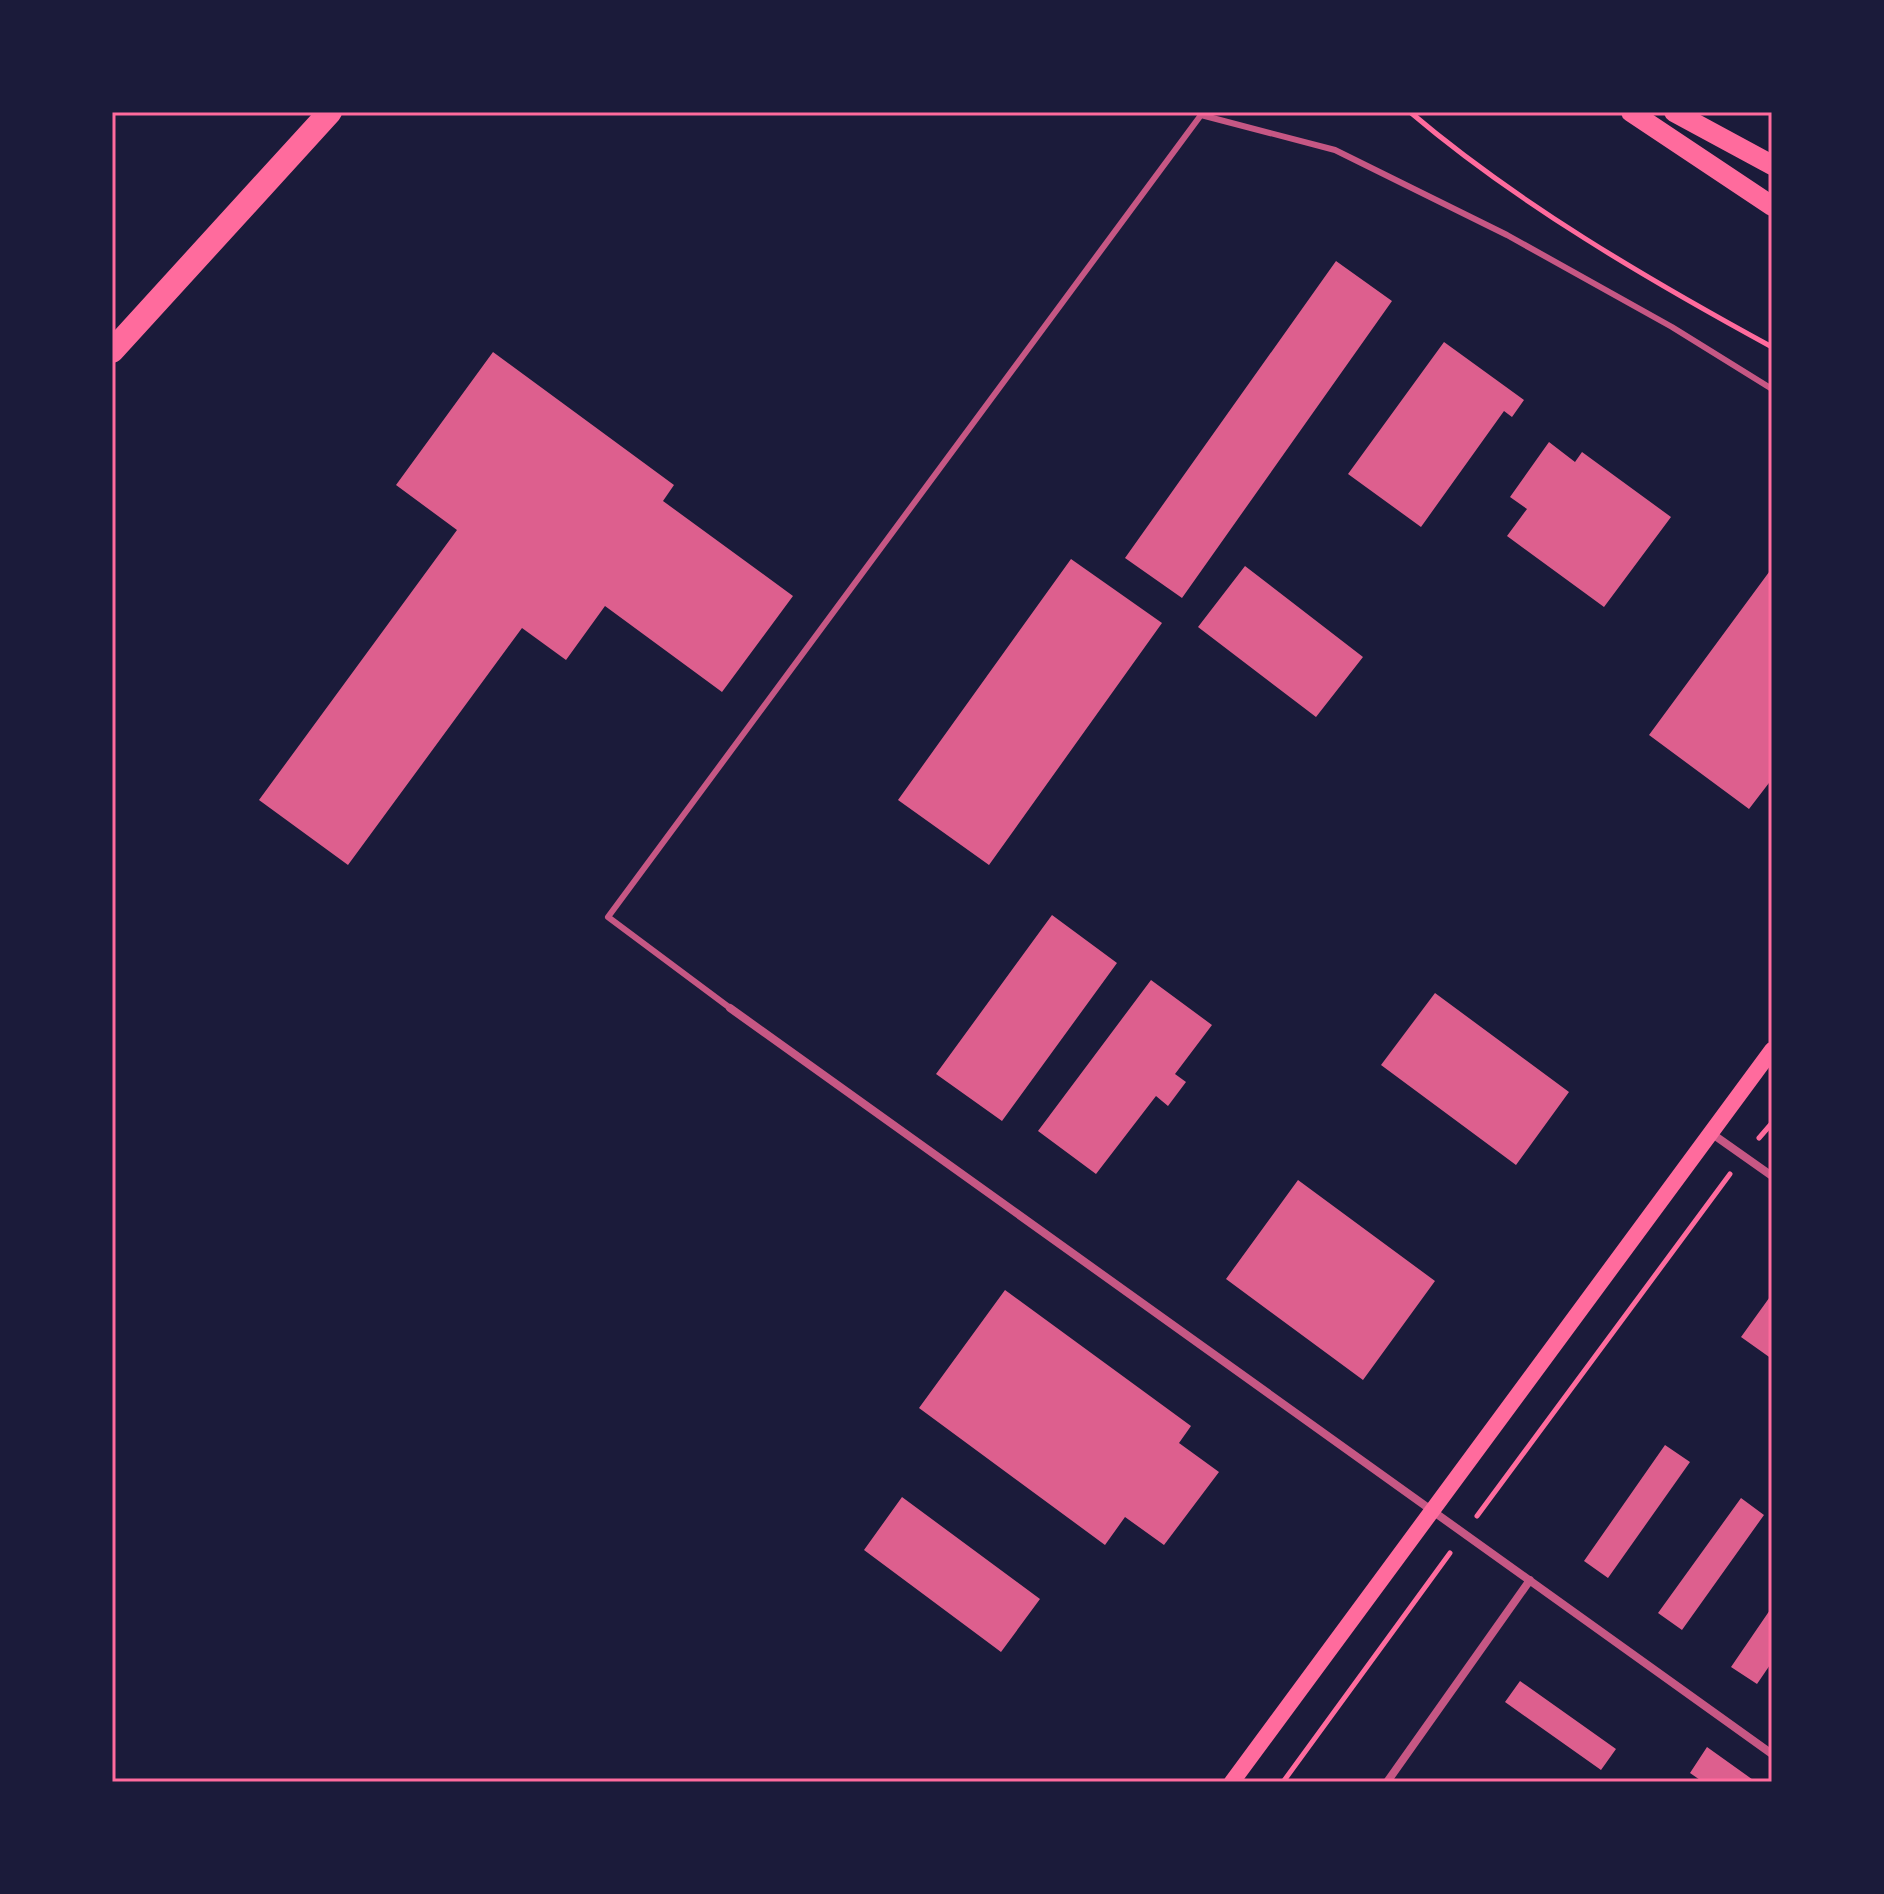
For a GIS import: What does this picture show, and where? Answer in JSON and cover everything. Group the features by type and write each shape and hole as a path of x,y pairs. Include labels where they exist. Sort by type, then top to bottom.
{"highway":[{"path":"112,351 330,112"}],"main road":[{"path":"1631,112 1772,206"},
{"path":"1674,112 1772,165"},
{"path":"1232,1782 1772,1050"}],"street":[{"path":"730,1008 1772,1754"},
{"path":"1711,1133 1772,1176"},
{"path":"1387,1782 1530,1580"}],"lane":[{"path":"730,1008 608,917 1201,115 1335,150 1507,235 1672,327 1772,389"}],"path":[{"path":"1410,112 1509,188 1620,258 1772,347"},
{"path":"1496,1491 1712,1197 1772,1123"},
{"path":"1283,1782 1434,1576"}],"building":[{"path":"1336,261 1392,301 1182,598 1125,558"},
{"path":"1444,342 1524,400 1512,417 1504,411 1421,527 1348,474"},
{"path":"493,352 674,485 663,501 793,596 722,692 605,606 566,660 522,628 348,865 259,800 457,530 396,485"},
{"path":"1549,442 1575,462 1582,452 1671,517 1604,607 1507,536 1527,509 1510,497"},
{"path":"1071,559 1162,623 989,865 898,800"},
{"path":"1245,566 1363,657 1316,717 1198,627"},
{"path":"1772,568 1772,779 1749,809 1649,735"},
{"path":"1052,915 1117,963 1002,1121 936,1074"},
{"path":"1151,980 1212,1025 1175,1074 1186,1082 1168,1106 1156,1096 1096,1174 1038,1131"},
{"path":"1435,993 1569,1092 1516,1165 1381,1065"},
{"path":"1298,1180 1435,1281 1363,1380 1226,1279"},
{"path":"1005,1290 1191,1426 1179,1443 1219,1472 1164,1545 1125,1517 1105,1545 919,1408"},
{"path":"1772,1294 1772,1359 1741,1337"},
{"path":"1665,1445 1690,1462 1608,1578 1584,1561"},
{"path":"902,1497 1040,1599 1001,1652 864,1550"},
{"path":"1741,1498 1764,1515 1682,1630 1658,1613"},
{"path":"1772,1607 1772,1662 1757,1684 1731,1667"},
{"path":"1520,1681 1616,1749 1601,1770 1505,1702"},
{"path":"1707,1747 1756,1782 1703,1782 1690,1773"}]}
